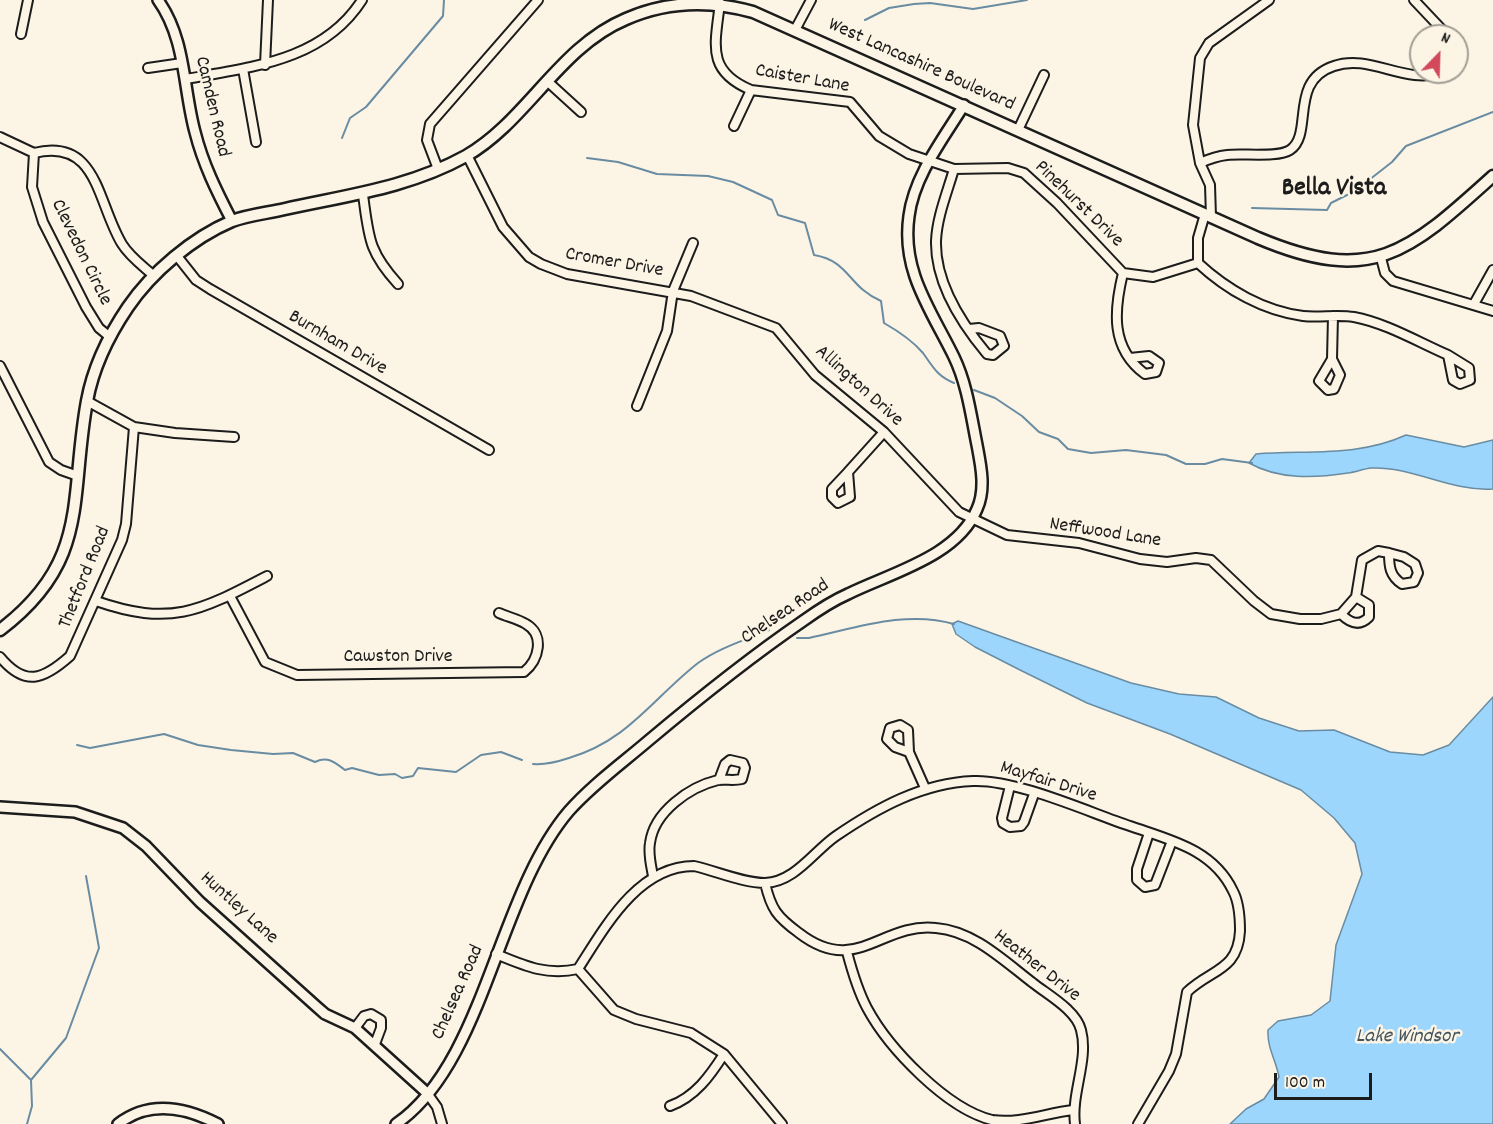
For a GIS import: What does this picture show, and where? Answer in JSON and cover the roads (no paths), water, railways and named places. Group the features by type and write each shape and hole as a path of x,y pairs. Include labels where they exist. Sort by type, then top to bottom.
{"main road":[{"name":"West Lancashire Boulevard","path":"0,630 26,610 59,564 73,523 87,400 110,337 129,305 154,276 202,238 232,221 363,195 409,183 467,155 496,133 592,39 622,21 668,6 720,3 753,12 1291,252 1325,261 1381,258 1430,231 1493,176"}],"street":[{"path":"21,34 28,0"},
{"name":"Camden Road","path":"159,0 175,29 195,131 208,173 232,221"},
{"path":"265,65 268,0"},
{"path":"186,79 265,65 298,54 348,20 362,0"},
{"path":"438,169 427,140 430,124 538,0"},
{"path":"795,30 811,0"},
{"path":"1269,0 1209,43 1200,58 1193,125 1200,163 1210,185 1208,215 1198,238 1198,263 1218,282 1274,310 1305,316 1353,317 1380,325 1448,355"},
{"path":"1414,0 1437,24"},
{"name":"Caister Lane","path":"720,3 716,36 720,69 730,80 751,90 850,102 874,131 890,145 929,162"},
{"path":"1200,163 1227,155 1281,153 1292,149 1297,140 1310,83 1316,75 1327,68 1345,62 1409,74"},
{"path":"148,68 182,63"},
{"path":"243,69 256,142"},
{"path":"1018,130 1044,75"},
{"path":"547,81 581,112"},
{"path":"734,126 751,90"},
{"name":"Chelsea Road","path":"396,1124 427,1093 454,1052 543,852 568,813 597,783 771,643 843,596 932,554 955,539 972,519 983,490 968,395 955,358 924,304 913,276 908,244 909,215 917,188 929,162 964,105"},
{"path":"0,137 34,153 49,149 68,152 80,158 90,170 104,208 122,245 154,276"},
{"name":"Clevedon Circle","path":"34,153 32,187 43,222 86,307 99,328 110,337"},
{"name":"Cromer Drive","path":"467,155 504,227 519,248 541,264 567,274 615,284 673,291"},
{"name":"Pinehurst Drive","path":"929,162 954,169 1000,168 1024,173 1057,203 1123,273 1153,277 1198,263"},
{"path":"954,169 938,225 936,256 943,283 969,328 987,354 993,355 1004,346 1000,336 979,328 969,328"},
{"path":"363,195 371,247 380,264 398,284"},
{"path":"637,406 667,331 673,291 693,243"},
{"name":"Burnham Drive","path":"177,256 196,280 210,289 489,450"},
{"path":"1381,258 1385,273 1393,281 1493,311"},
{"path":"1474,304 1493,270"},
{"path":"1123,273 1117,299 1116,323 1120,341 1130,358"},
{"name":"Allington Drive","path":"673,291 743,314 776,328 815,375 884,432 948,502 972,519"},
{"path":"1332,359 1333,316"},
{"path":"0,366 49,462 61,471 78,476"},
{"path":"87,400 134,427 175,433 234,437"},
{"name":"Thetford Road","path":"0,657 11,671 23,677 36,677 56,669 70,656 96,601 126,524 134,427"},
{"path":"848,472 884,432"},
{"name":"Neffwood Lane","path":"972,519 1007,535 1079,543 1140,559 1167,562 1196,558 1210,560 1271,614 1300,619 1321,619 1341,614"},
{"path":"1356,597 1369,605 1369,617 1360,623 1350,623 1341,614 1356,597 1362,560 1378,551 1389,553 1404,556 1416,564 1418,573 1414,582 1402,584 1395,579 1390,571 1389,553"},
{"path":"96,601 121,610 176,615 230,596 267,576"},
{"name":"Cawston Drive","path":"230,596 265,662 297,675 524,672 531,665 538,649 536,634 527,624 499,614"},
{"path":"909,752 925,788"},
{"path":"653,876 649,847 651,835 662,816 687,794 719,780"},
{"name":"Mayfair Drive","path":"765,883 785,878 834,837 890,803 925,788 976,780 1010,786 1199,851 1226,876 1236,897 1240,923 1239,948 1226,966 1187,992 1176,1054 1169,1071 1138,1124"},
{"path":"1010,786 1002,818 1003,823 1010,827 1021,826 1024,822 1034,794"},
{"name":"Huntley Lane","path":"0,807 75,813 123,828 146,846 206,908 316,1007 325,1014 355,1028 427,1093"},
{"path":"1149,833 1137,869 1137,880 1145,886 1155,885 1160,877 1172,841"},
{"path":"496,954 544,972 559,973 578,969 609,921 653,876 684,866 694,866 765,883 770,905 783,922 804,938 828,950 847,952 867,1009 905,1058 948,1099 992,1120 1012,1123 1073,1110"},
{"name":"Heather Drive","path":"847,952 914,928 933,927 949,930 990,949 1069,1011 1081,1027 1084,1041 1073,1110 1075,1124"},
{"path":"578,969 614,1010 636,1019 692,1033 724,1054 782,1124"},
{"path":"355,1028 364,1016 371,1014 381,1020 381,1028 375,1044"},
{"path":"670,1106 683,1101 696,1090 712,1073 724,1054"},
{"path":"427,1093 436,1107 442,1124"},
{"path":"118,1124 149,1108 171,1108 218,1124"}],"water":[{"path":"1406,435 1464,447 1493,440 1493,489 1462,487 1386,468 1371,468 1323,476 1297,476 1272,472 1249,463 1256,454 1351,450 1370,447"},
{"name":"Lake Windsor","path":"958,621 1131,683 1179,694 1216,697 1259,718 1299,731 1334,730 1390,752 1423,755 1449,745 1493,697 1493,1124 1230,1124 1246,1109 1264,1099 1279,1077 1269,1043 1268,1030 1278,1021 1311,1015 1330,1001 1336,945 1362,874 1355,843 1334,818 1301,790 1170,734 1087,703 1020,670 975,647 956,634 952,624"}],"waterway":[{"path":"342,138 350,118 366,107 443,16 444,0"},
{"path":"865,20 889,8 914,4 930,3 973,9 1027,0"},
{"path":"1252,208 1327,210 1331,203 1355,191 1392,162 1406,146 1493,112"},
{"path":"587,158 618,162 657,174 708,176 733,182 772,200 778,215 805,223 814,255 835,263 862,289 881,301 884,323 910,340 939,374 954,383"},
{"path":"974,390 995,398 1022,416 1039,432 1058,439 1068,449 1091,453 1126,450 1166,455 1186,464 1205,464 1222,459 1252,463"},
{"path":"797,638 809,638 863,625 899,620 936,620 954,624"},
{"path":"533,764 547,764 565,759 608,741 624,730 698,663 723,649 769,630"},
{"path":"77,745 90,748 164,734 198,745 231,750 273,754 293,753 315,762 331,761 345,770 352,768 379,775 395,774 402,778 413,776 418,768 456,772 481,755 501,752 522,760"},
{"path":"27,1124 32,1106 31,1080 66,1038 99,948 86,876"},
{"path":"0,1049 31,1080"}],"district":[{"name":"Bella Vista","path":"1334,190"}]}
